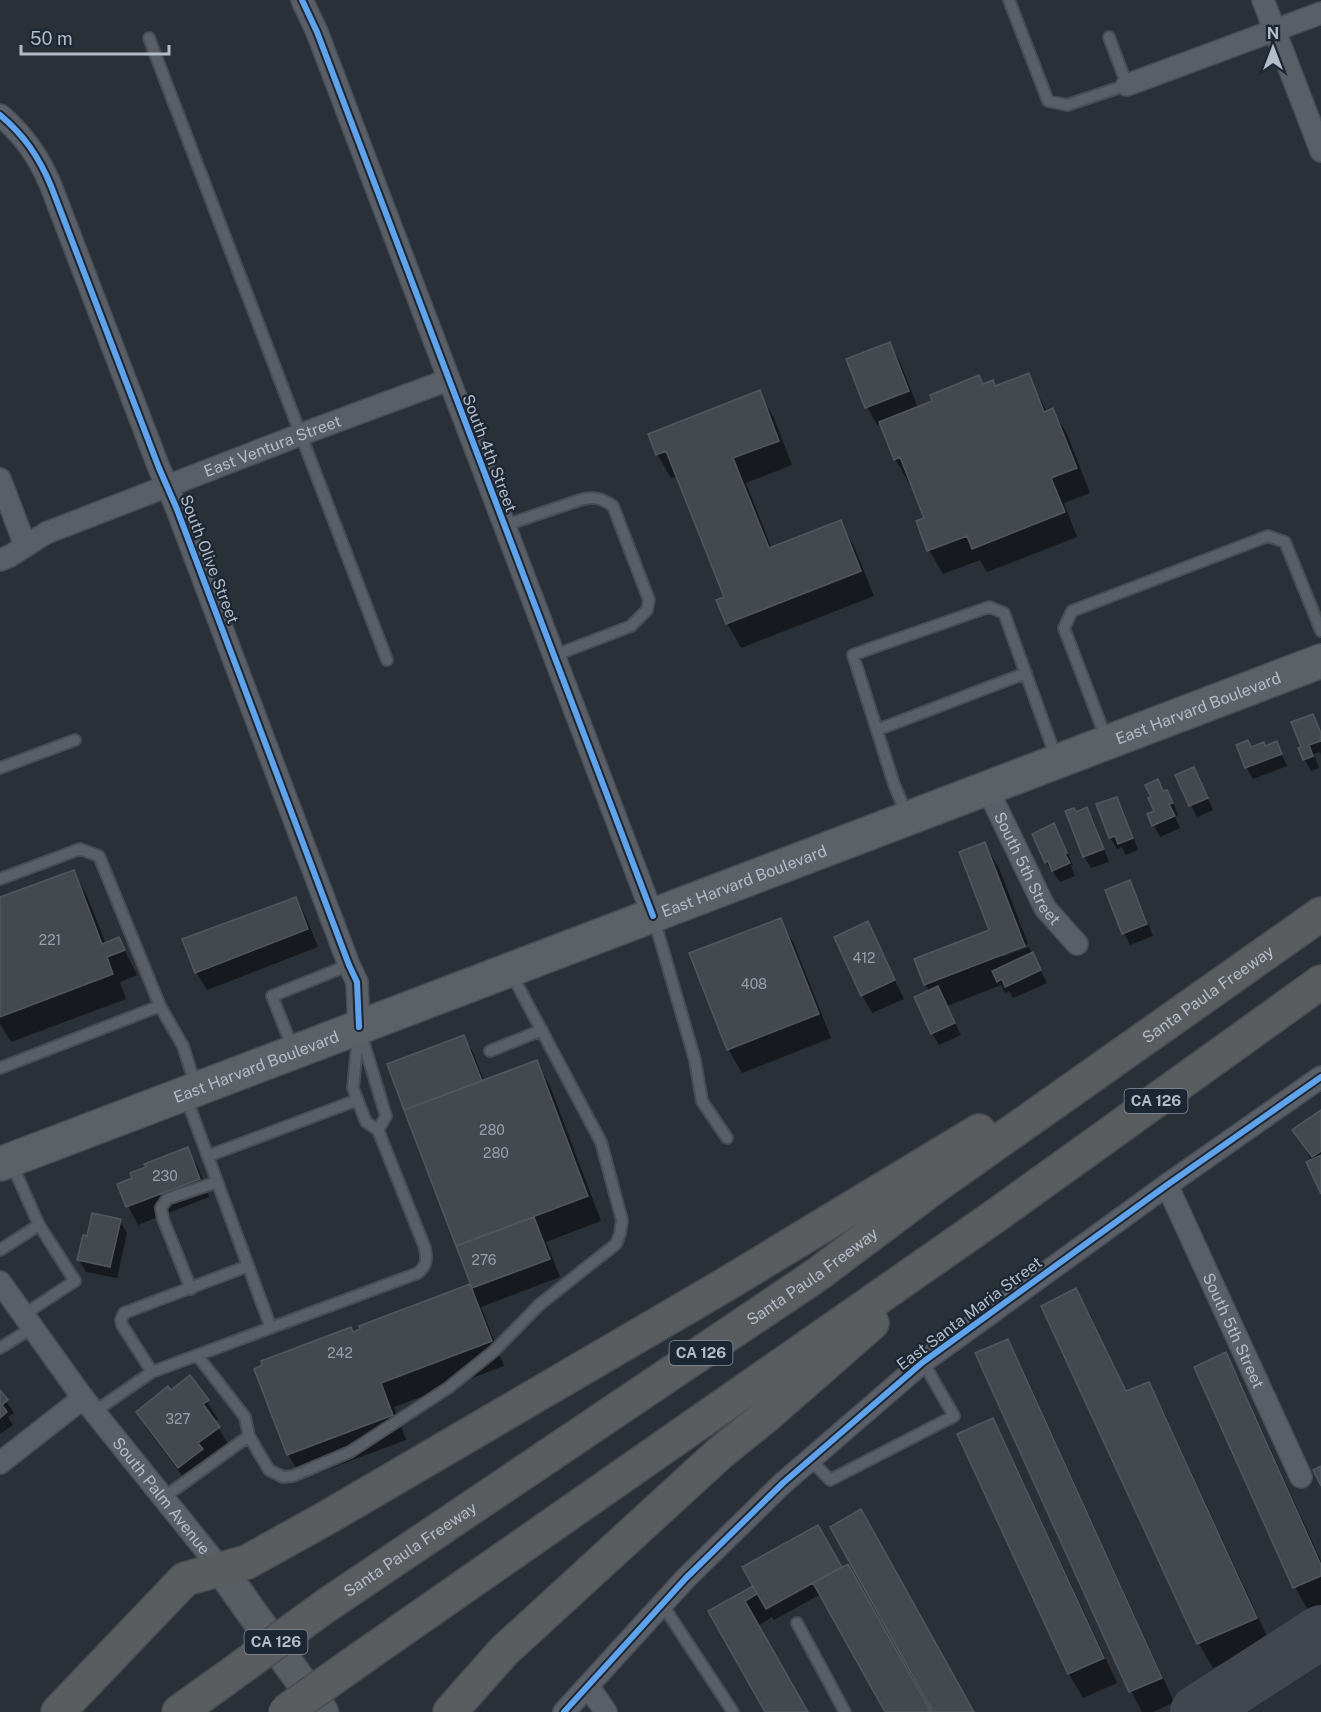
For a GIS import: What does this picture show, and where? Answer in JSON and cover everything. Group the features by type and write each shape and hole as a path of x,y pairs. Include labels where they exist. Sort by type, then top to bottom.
{"highway":[{"name":"Santa Paula Freeway","path":"179,1712 327,1605 818,1274 934,1186 1321,914"},
{"name":"CA 126","path":"285,1712 991,1219 1321,982"},
{"path":"58,1712 185,1579 247,1562 339,1511 723,1286 1003,1116 1068,1092"},
{"path":"450,1712 504,1651 720,1453 767,1415 991,1219"}],"main road":[{"name":"East Harvard Boulevard","path":"5,1162 1321,661"}],"street":[{"name":"South 4th Street","path":"302,0 317,32 552,656 653,916"},
{"path":"1263,0 1321,151"},
{"path":"1127,85 1321,13"},
{"name":"South Olive Street","path":"0,115 18,129 43,166 357,982 359,1027"},
{"name":"East Ventura Street","path":"0,560 46,533 448,380"},
{"path":"0,479 25,545"},
{"name":"South 5th Street","path":"987,788 1045,908 1077,944"},
{"name":"East Santa Maria Street","path":"564,1712 686,1578 810,1459 923,1362 1167,1185 1321,1077"},
{"name":"South 5th Street","path":"1167,1185 1301,1477"},
{"name":"South Palm Avenue","path":"0,1282 89,1405 220,1568 324,1712"},
{"path":"0,1463 89,1405"},
{"path":"588,1686 606,1712"}],"lane":[{"path":"1009,0 1048,101 1067,105 1127,85 1109,37"},
{"path":"149,38 387,660"},
{"path":"503,526 591,497 602,499 613,506 649,600 647,610 631,626 552,656"},
{"path":"1108,742 1064,628 1072,611 1268,536 1285,542 1321,631"},
{"path":"908,819 853,655 869,648 989,607 1004,613 1058,761"},
{"path":"877,730 1026,673"},
{"path":"0,768 75,740"},
{"path":"0,879 80,849 99,856 160,1006 183,1046 190,1091 208,1156 271,1328"},
{"path":"653,916 695,1060 702,1101 727,1138"},
{"path":"294,1052 272,996 349,965"},
{"path":"197,1355 245,1417 249,1436 268,1470 283,1477 293,1476 350,1452 448,1388 494,1351 539,1305 616,1245 622,1220 601,1142 509,970"},
{"path":"0,1068 160,1006"},
{"path":"89,1405 152,1372 418,1273 425,1267 427,1259 425,1248 378,1130 366,1122 353,1088 359,1027"},
{"path":"359,1027 386,1116 378,1130"},
{"path":"490,1052 542,1030"},
{"path":"208,1156 357,1100"},
{"path":"0,1348 75,1281 39,1225 5,1162"},
{"path":"190,1288 162,1219 161,1208 167,1199 217,1182"},
{"path":"0,1250 39,1225"},
{"path":"152,1372 122,1325 121,1320 124,1313 248,1266"},
{"path":"810,1459 830,1480 954,1416 923,1362"},
{"path":"163,1498 249,1436"},
{"path":"662,1604 733,1712"},
{"path":"797,1623 845,1712"}],"building":[{"path":"890,342 909,391 865,408 846,359"},
{"path":"1029,373 1044,412 1053,408 1077,468 1051,478 1065,512 972,549 967,536 927,551 916,521 924,518 900,457 894,460 879,422 932,401 930,395 979,375 983,384 993,380 995,386"},
{"path":"760,390 779,441 733,458 769,548 841,520 861,571 726,624 716,600 724,597 666,451 656,455 648,434"},
{"path":"1313,714 1321,733 1321,741 1309,745 1313,756 1303,760 1298,748 1301,747 1291,722"},
{"path":"1248,740 1251,747 1264,742 1265,746 1277,741 1282,754 1245,768 1236,745"},
{"path":"1194,767 1208,798 1189,806 1175,775"},
{"path":"1158,779 1163,791 1167,790 1173,803 1169,804 1175,816 1152,826 1147,814 1154,811 1145,785"},
{"path":"1117,797 1133,838 1118,844 1115,836 1109,838 1096,804"},
{"path":"1087,807 1104,849 1083,857 1065,811 1074,808 1076,812"},
{"path":"1054,823 1070,863 1052,871 1048,861 1045,863 1032,834"},
{"path":"985,842 1025,946 924,985 914,959 989,930 959,852"},
{"path":"74,870 102,944 119,937 125,950 107,957 113,974 0,1017 0,897"},
{"path":"1130,880 1147,924 1122,934 1105,890"},
{"path":"296,897 308,929 195,973 182,939"},
{"path":"781,918 819,1014 727,1050 689,953"},
{"path":"868,921 895,980 861,996 834,937"},
{"path":"1033,952 1041,970 1005,987 1002,979 997,982 992,971"},
{"path":"938,986 955,1023 931,1034 914,997"},
{"path":"464,1035 482,1081 404,1110 387,1064"},
{"path":"537,1060 588,1196 456,1246 404,1110"},
{"path":"1321,1110 1321,1151 1312,1157 1292,1130"},
{"path":"188,1147 200,1179 126,1207 117,1184 132,1178 130,1173 146,1167 144,1164"},
{"path":"1321,1155 1321,1194 1306,1162"},
{"path":"92,1213 121,1219 110,1267 77,1260 83,1235 87,1236"},
{"path":"534,1217 550,1259 472,1288 456,1246"},
{"path":"470,1284 492,1341 381,1383 393,1415 287,1455 254,1369 262,1365 261,1361 351,1327 353,1332 360,1329 359,1326"},
{"path":"1076,1288 1126,1391 1149,1382 1257,1618 1197,1644 1041,1306"},
{"path":"1008,1339 1162,1678 1129,1692 975,1353"},
{"path":"1226,1352 1321,1565 1321,1576 1293,1588 1194,1367"},
{"path":"190,1375 209,1400 203,1404 220,1427 198,1443 203,1449 178,1468 136,1412 168,1386 171,1390"},
{"path":"0,1390 8,1400 2,1405 7,1412 0,1418"},
{"path":"993,1418 1104,1658 1068,1674 957,1434"},
{"path":"1321,1466 1321,1486 1313,1470"},
{"path":"861,1509 974,1712 933,1712 830,1527"},
{"path":"818,1525 842,1567 766,1609 742,1567"},
{"path":"848,1564 931,1712 885,1712 813,1583"},
{"path":"753,1586 757,1594 745,1601 808,1712 765,1712 708,1611"}],"taxiway":[{"path":"1197,1712 1321,1632"}],"cycle path":[{"path":"302,0 317,32 653,916"},
{"path":"0,115 30,147 51,186 357,982 359,1027"},
{"path":"564,1712 686,1578 783,1483 923,1362 1167,1185 1321,1077"}]}
